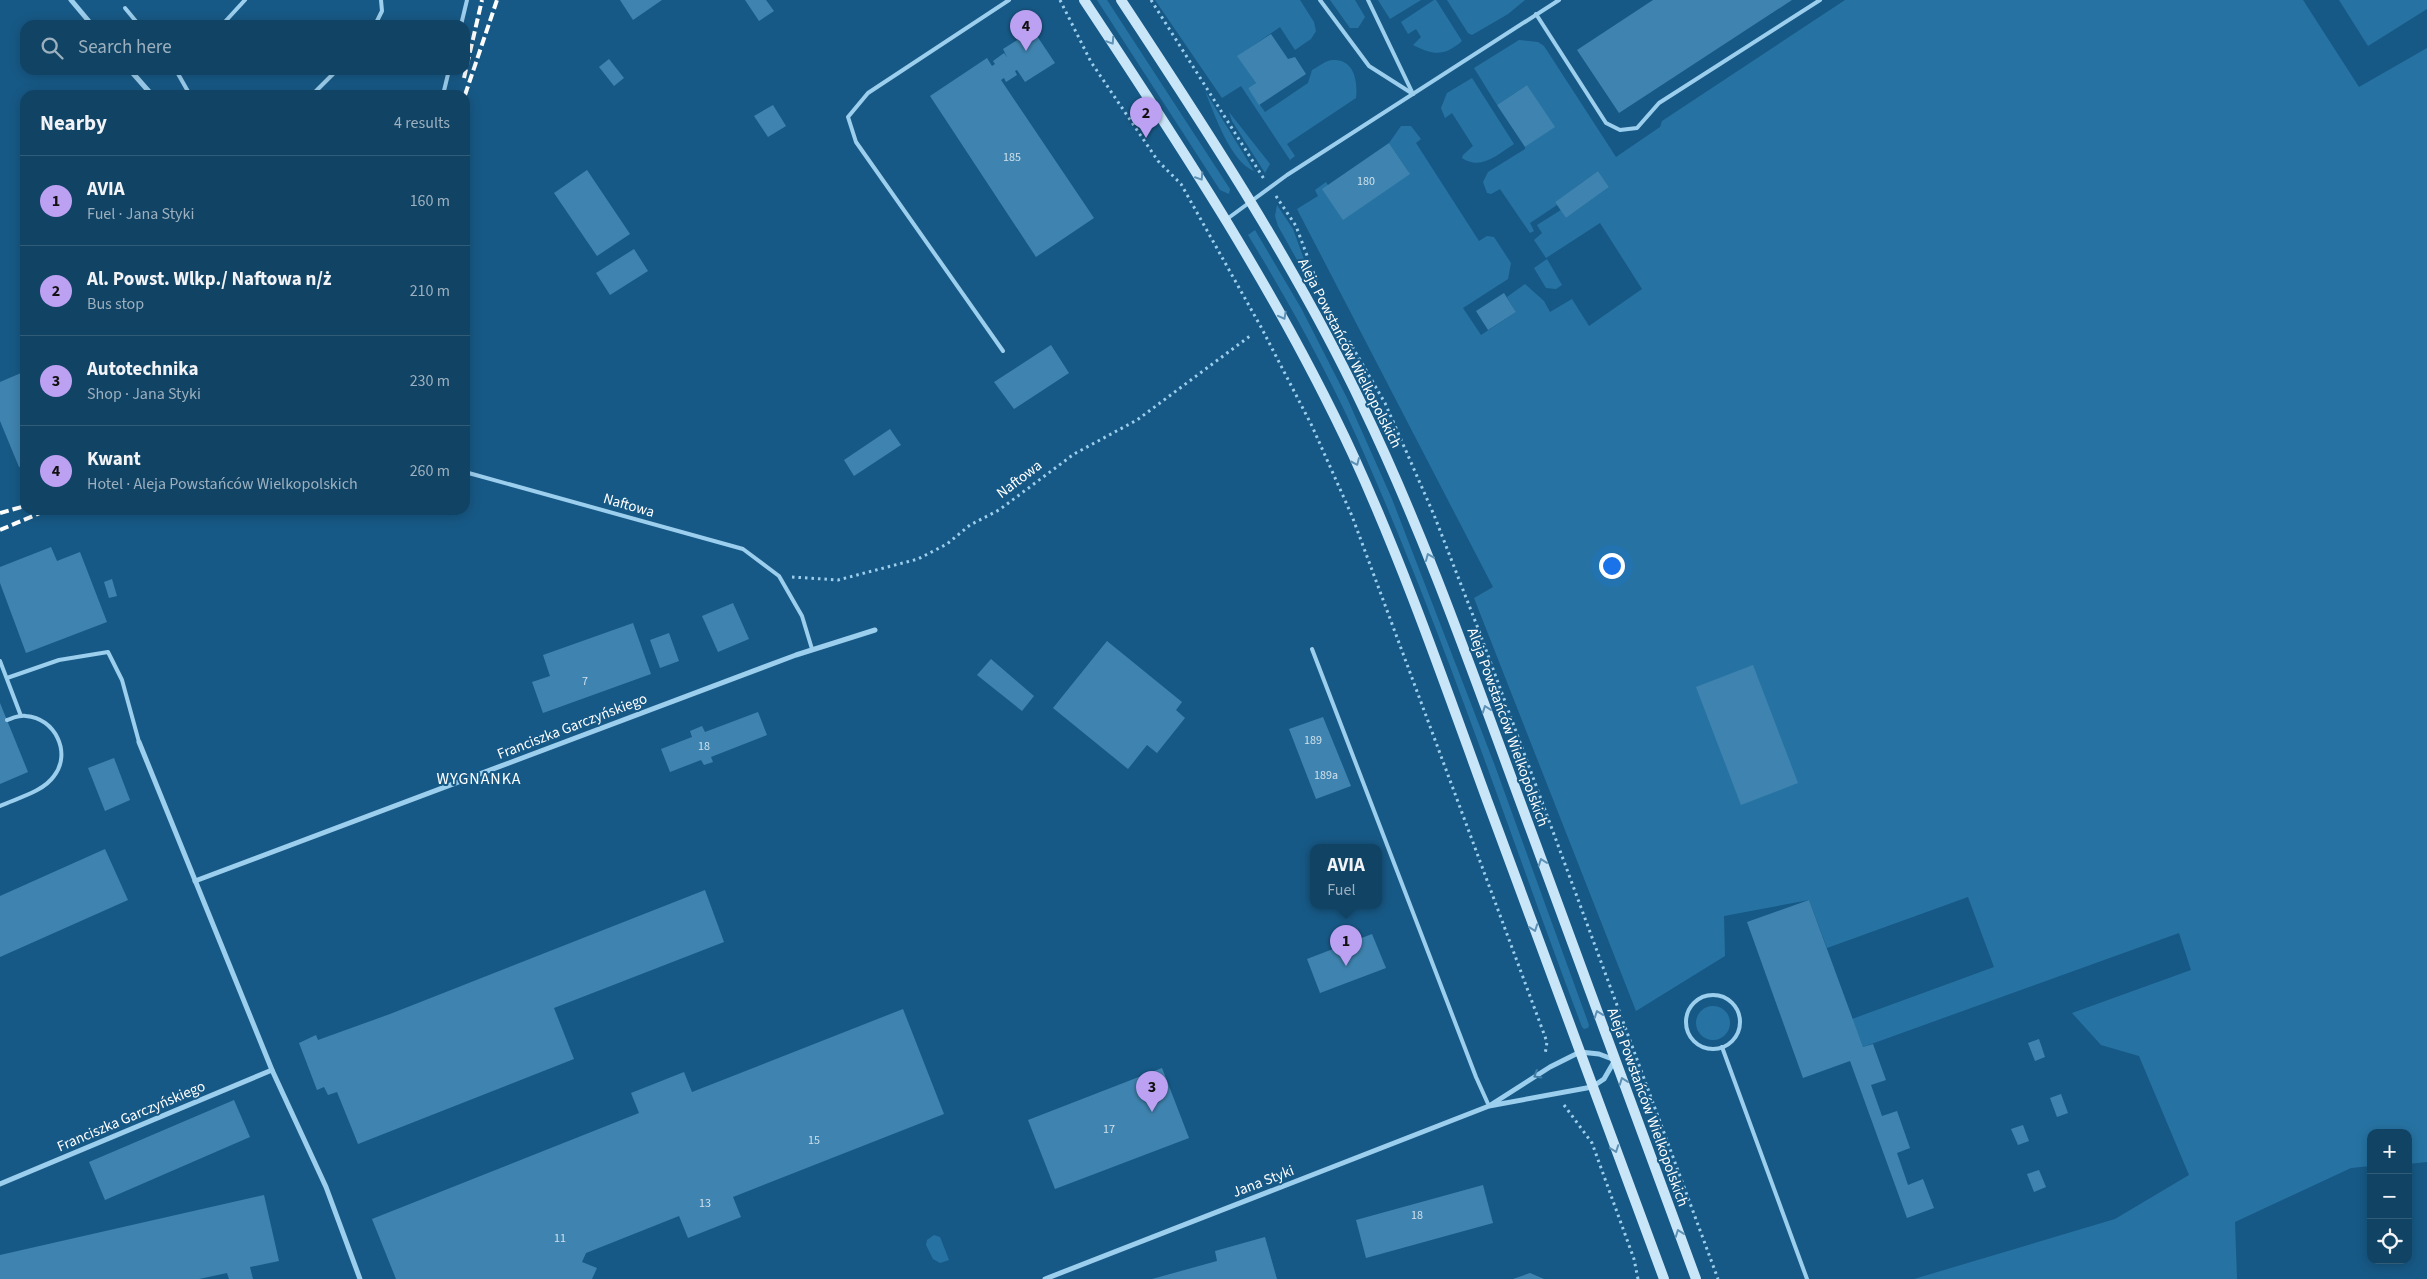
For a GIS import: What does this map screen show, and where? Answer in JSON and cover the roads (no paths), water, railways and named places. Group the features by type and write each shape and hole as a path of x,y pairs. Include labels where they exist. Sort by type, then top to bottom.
{"main road":[{"path":"1084,0 1227,219 1285,321 1331,410 1372,498 1425,632 1664,1279"},
{"name":"Aleja Powstańców Wielkopolskich","path":"1120,0 1252,203 1331,342 1362,405 1415,524 1696,1279"}],"street":[{"path":"70,0 88,20"},
{"path":"134,75 148,90"},
{"name":"Franciszka Garczyńskiego","path":"194,881 812,649 875,630"},
{"path":"138,742 272,1070 326,1187 360,1279"},
{"path":"1580,1052 1599,1054 1615,1060 1604,1079 1592,1087"},
{"name":"Jana Styki","path":"1489,1106 1550,1067 1580,1052"},
{"name":"Franciszka Garczyńskiego","path":"0,1184 272,1070"},
{"name":"Jana Styki","path":"1045,1279 1489,1106 1592,1087"}],"lane":[{"path":"227,20 246,0"},
{"path":"378,20 382,11 381,0"},
{"path":"462,20 467,0"},
{"path":"1004,351 856,142 848,116 868,93 1009,0"},
{"path":"1320,0 1369,66 1413,94"},
{"path":"1368,0 1413,94"},
{"path":"1227,219 1252,203 1287,175 1558,0"},
{"path":"1536,14 1606,124 1620,130 1637,128 1659,103 1820,0"},
{"path":"125,8 135,20"},
{"path":"179,75 187,90"},
{"path":"317,90 331,75"},
{"path":"444,90 448,75"},
{"name":"Naftowa","path":"470,473 743,550 779,576 802,616 812,649"},
{"path":"1312,649 1472,1067 1489,1106"},
{"path":"6,678 59,660 108,652 122,680 138,742"},
{"path":"0,661 21,716"},
{"path":"0,806 42,787 54,777 60,763 61,747 52,729 38,718 21,716 7,720"},
{"path":"1715,995 1725,998 1733,1004 1739,1013 1738,1034 1731,1042 1722,1047 1712,1049 1702,1046 1693,1040 1688,1031 1686,1020 1689,1010 1695,1002 1704,996 1715,995"},
{"path":"1722,1047 1807,1279"}],"railway":[{"path":"470,52 482,0"},
{"path":"467,90 497,0"},
{"path":"0,513 20,507"},
{"path":"0,530 35,515"}],"place":[{"name":"Kwant","path":"1026,51"},
{"name":"Al. Powst. Wlkp./ Naftowa n/ż","path":"1146,138"},
{"name":"AVIA","path":"1346,966"},
{"name":"Autotechnika","path":"1152,1112"}],"district":[{"name":"WYGNANKA","path":"479,778"}]}
